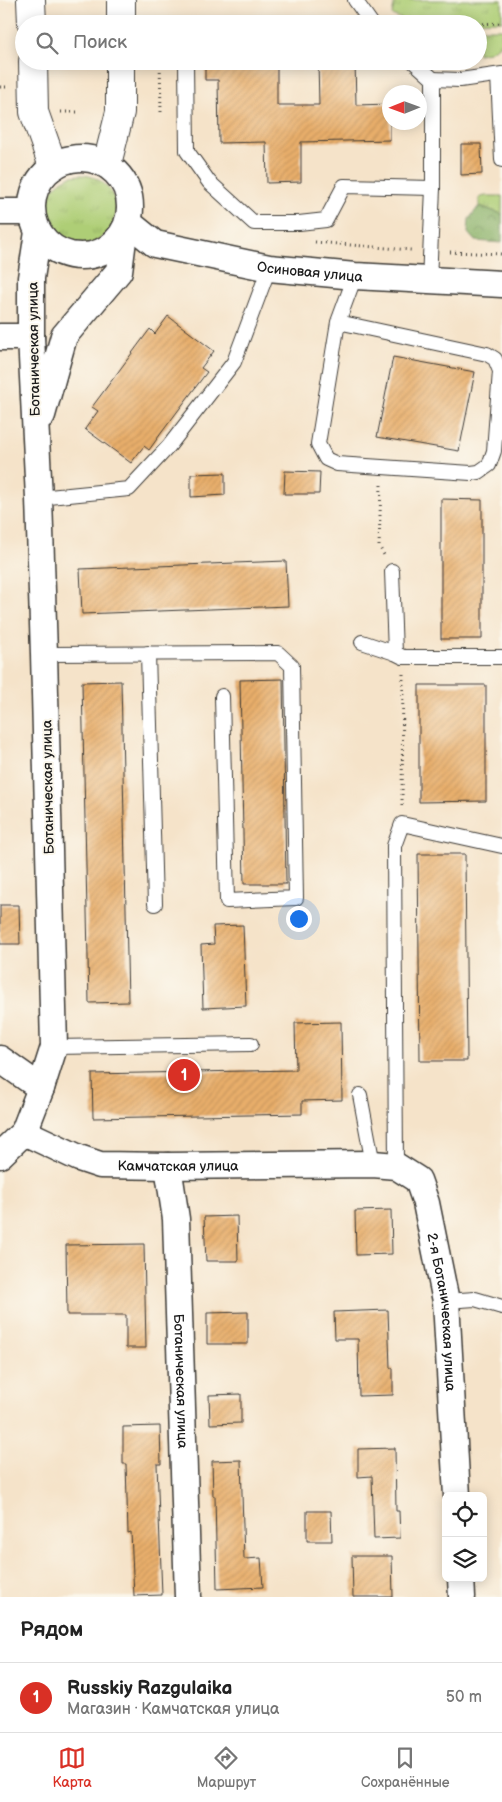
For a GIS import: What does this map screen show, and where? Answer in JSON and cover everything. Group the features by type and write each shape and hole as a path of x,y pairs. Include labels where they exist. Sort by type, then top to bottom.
{"street":[{"path":"31,0 32,15"},
{"path":"121,0 121,15"},
{"path":"33,70 34,112 53,166"},
{"path":"107,164 120,112 120,70"},
{"path":"74,158 97,160 107,164 116,171 127,190 130,200 127,228 107,249 95,255 82,257 69,255 46,243 35,222 32,198 43,174 53,166 74,158"},
{"path":"0,212 35,222"},
{"name":"Ботаническая улица","path":"24,1132 54,1047 39,498 31,337 31,278 35,222"},
{"name":"Осиновая улица","path":"127,228 155,244 269,268 355,276 502,284"},
{"name":"Ботаническая улица","path":"36,437 64,336 119,271 127,228"},
{"path":"0,337 31,337"},
{"path":"0,1059 41,1088"},
{"path":"0,1155 24,1132"},
{"name":"Камчатская улица","path":"24,1132 79,1158 100,1165 384,1165"},
{"name":"2-я Ботаническая улица","path":"384,1165 418,1180 426,1203 446,1300 457,1492"},
{"name":"Ботаническая улица","path":"168,1166 176,1219 188,1597"},
{"path":"461,1582 462,1597"}],"lane":[{"path":"355,0 366,15"},
{"path":"186,70 187,151 210,182 254,223 299,223 326,220 344,186 433,188"},
{"path":"423,70 433,79 460,80 500,74 502,160"},
{"path":"430,281 433,188 433,79"},
{"path":"39,498 129,489 169,446 234,362 269,268"},
{"path":"338,322 487,354 495,360 500,371 494,451 489,466 471,474 337,464 326,460 318,444 338,322 355,276"},
{"path":"392,571 399,655"},
{"path":"362,642 399,655 502,657"},
{"path":"44,654 278,652 292,666 296,898 227,901 222,696"},
{"path":"148,653 155,904"},
{"path":"384,1165 394,846 402,824 502,846"},
{"path":"54,1047 251,1044"},
{"path":"360,1095 384,1165"},
{"path":"446,1300 475,1299 502,1307"}],"path":[{"path":"487,24 502,23"},
{"path":"160,70 161,112"},
{"path":"0,87 7,87"},
{"path":"58,112 82,112"},
{"path":"312,242 502,254"},
{"path":"381,468 379,546 392,571"},
{"path":"399,655 402,824"}],"green space":[{"path":"395,0 502,0 502,21 487,21 487,15 392,15"},
{"path":"487,29 502,29 502,44 487,52"},
{"path":"81,175 94,178 106,185 113,197 116,210 113,223 106,235 94,242 81,245 68,242 56,235 49,223 46,210 49,197 56,185 68,178"},
{"path":"502,196 502,214 479,206 479,198"},
{"path":"479,206 502,214 502,243 475,241 468,233 469,219"}],"building":[{"path":"205,70 277,70 277,105 319,105 318,70 355,70 356,105 382,104 382,130 390,130 390,140 301,142 301,182 267,183 266,142 219,143 218,80 205,80"},
{"path":"461,144 481,144 482,174 461,175"},
{"path":"168,316 214,351 201,368 207,372 149,450 144,446 131,463 85,429 98,411 92,407 150,329 155,334"},
{"path":"393,357 475,372 459,451 377,437"},
{"path":"285,471 320,472 319,494 284,494"},
{"path":"225,473 225,495 191,497 191,474"},
{"path":"441,499 482,500 482,639 441,639"},
{"path":"286,561 288,606 82,614 80,569"},
{"path":"283,679 286,884 244,884 240,680"},
{"path":"121,681 128,1002 89,1003 82,682"},
{"path":"419,685 486,685 486,801 419,802"},
{"path":"418,854 465,854 467,1061 420,1061"},
{"path":"0,905 19,905 20,944 0,944"},
{"path":"243,925 246,1006 203,1008 201,945 214,944 213,926"},
{"path":"341,1022 342,1100 302,1101 302,1114 93,1118 92,1074 296,1070 295,1023"},
{"path":"391,1210 392,1254 356,1255 355,1211"},
{"path":"237,1216 238,1261 206,1261 204,1217"},
{"path":"144,1244 146,1348 126,1348 126,1315 67,1315 66,1245"},
{"path":"388,1310 390,1368 393,1368 393,1395 359,1396 358,1339 335,1339 334,1312"},
{"path":"248,1312 248,1344 207,1344 207,1313"},
{"path":"241,1394 241,1423 210,1424 209,1395"},
{"path":"160,1426 161,1464 157,1464 162,1595 134,1596 131,1532 128,1533 126,1464 123,1464 123,1427"},
{"path":"395,1448 396,1511 399,1511 400,1538 374,1539 372,1476 358,1477 358,1449"},
{"path":"241,1460 244,1559 261,1558 263,1587 217,1589 215,1496 213,1496 212,1461"},
{"path":"307,1511 331,1511 332,1541 307,1541"},
{"path":"352,1556 392,1556 393,1597 353,1597"}],"place":[{"name":"Russkiy Razgulaika","path":"184,1075"}]}
